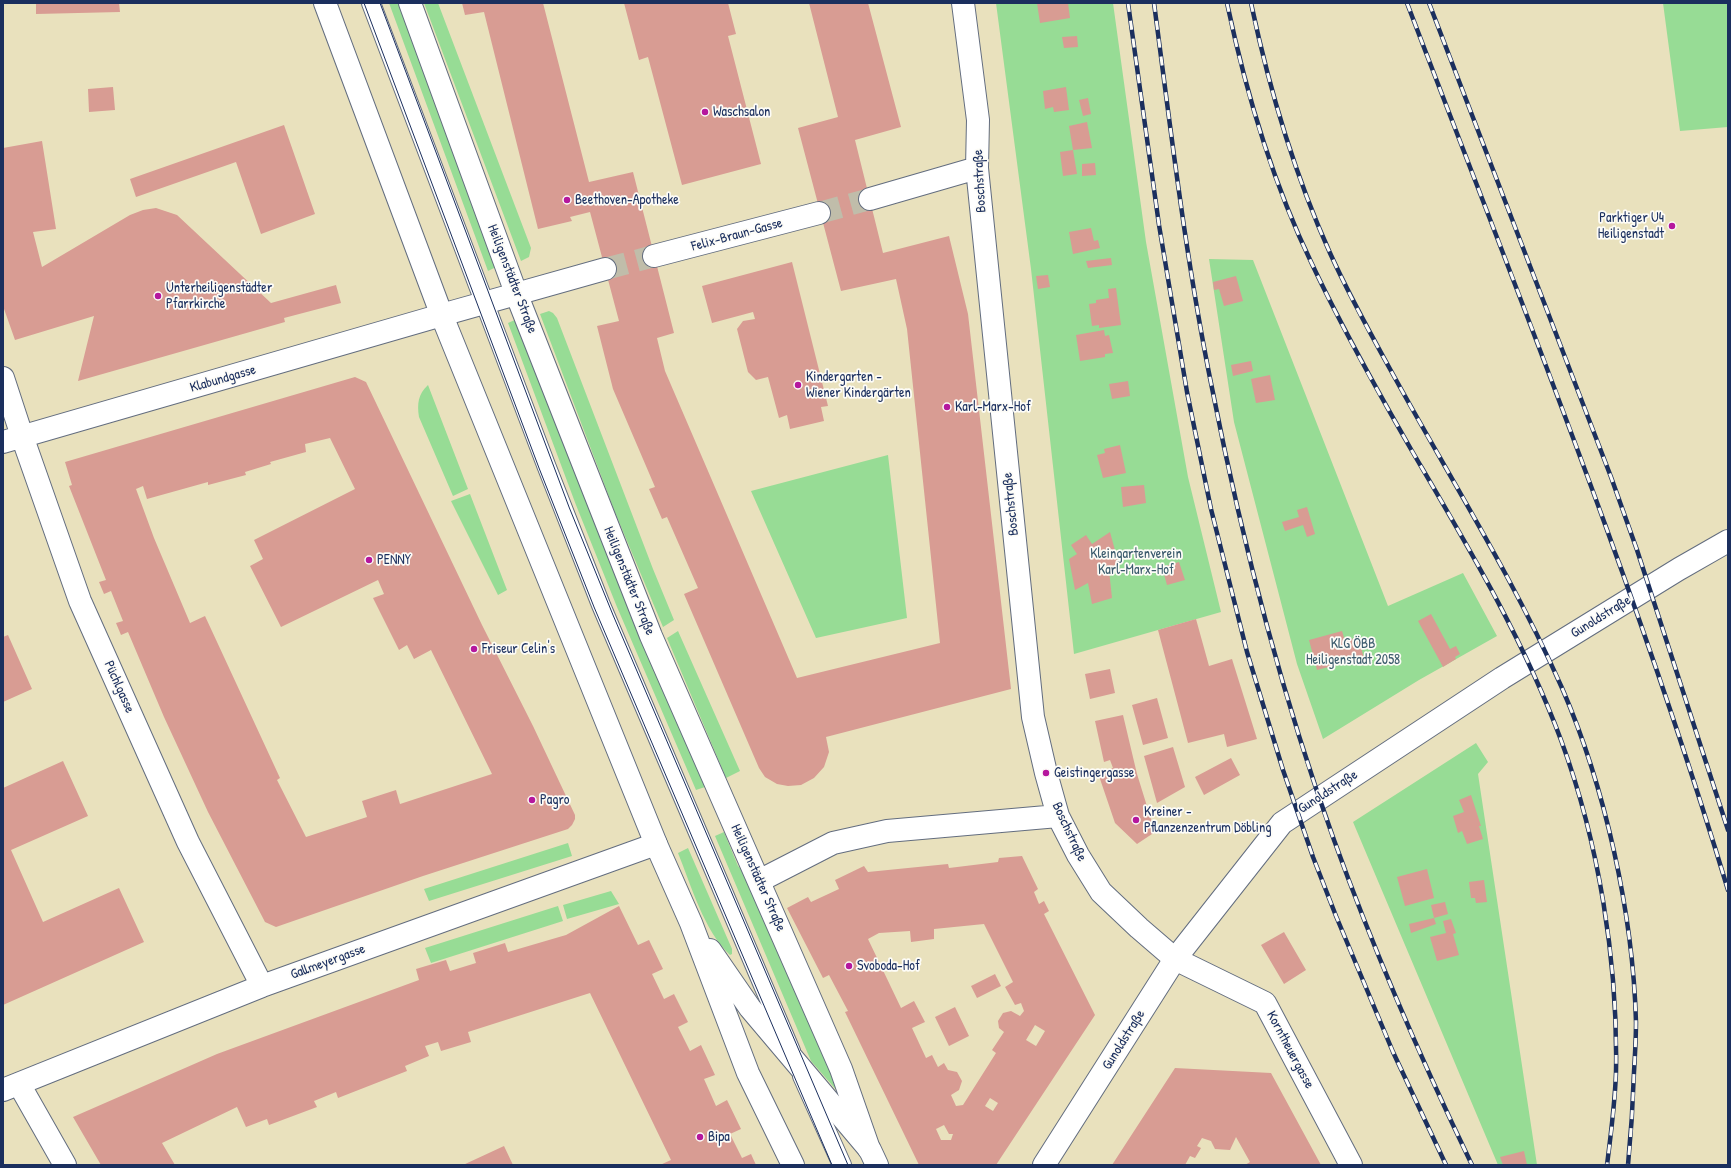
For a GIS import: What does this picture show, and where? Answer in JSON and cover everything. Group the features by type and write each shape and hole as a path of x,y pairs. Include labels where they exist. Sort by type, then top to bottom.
{"street":[{"name":"Heiligenstädter Straße","path":"325,3 442,316 656,844 691,923 748,1073 793,1165"},
{"name":"Heiligenstädter Straße","path":"410,3 516,293 651,636 842,1070 874,1158"},
{"name":"Boschstraße","path":"962,3 978,120 977,168 1033,717 1058,816 1078,855 1101,892 1139,928 1175,958"},
{"path":"870,200 977,168"},
{"name":"Felix-Braun-Gasse","path":"654,256 819,213"},
{"path":"442,316 516,293 605,269"},
{"name":"Klabundgasse","path":"12,439 442,316"},
{"name":"Püchlgasse","path":"3,378 12,439 80,601 188,842 262,986"},
{"name":"Gunoldstraße","path":"1044,1165 1175,958 1282,823 1502,678 1679,569 1728,541"},
{"path":"759,881 832,843 871,834 887,831 1058,816"},
{"name":"Gallmeyergasse","path":"11,1087 262,986 656,844"},
{"name":"Heiligenstädter Straße","path":"691,923 750,1008 874,1158"},
{"name":"Korntheuergasse","path":"1175,958 1266,1003 1351,1165"},
{"path":"11,1087 65,1165"}],"lane":[{"path":"371,3 484,303 601,605 797,1064 842,1165"}],"green space":[{"path":"389,3 399,3 498,266 488,271"},
{"path":"424,3 438,3 531,248 529,257 521,261"},
{"name":"Kleingartenverein Karl-Marx-Hof","path":"996,3 1113,3 1146,242 1188,477 1221,612 1074,654 1031,269"},
{"path":"1663,3 1728,3 1728,127 1680,131"},
{"name":"KLG ÖBB Heiligenstadt 2058","path":"1209,259 1253,260 1388,606 1463,573 1497,636 1419,680 1323,739 1297,664 1234,422"},
{"path":"549,311 557,318 674,620 663,627 614,510 540,314"},
{"path":"517,319 705,787 696,790 617,607 576,505 508,323"},
{"path":"428,385 468,489 453,496 419,417 418,408 420,396"},
{"path":"888,455 907,618 816,638 751,491"},
{"path":"470,494 507,590 498,595 451,501"},
{"path":"678,631 740,771 726,778 667,638"},
{"path":"1476,743 1488,762 1478,774 1537,1165 1498,1165 1353,822"},
{"path":"724,832 738,866 746,874 801,999 838,1092 811,1061 715,836"},
{"path":"568,843 572,856 429,901 424,889"},
{"path":"688,848 732,949 732,954 730,955 713,933 693,893 678,853"},
{"path":"611,891 619,904 567,919 563,905"},
{"path":"558,906 563,921 431,963 425,948"}],"building":[{"path":"36,3 119,3 120,12 36,14"},
{"name":"Karl-Marx-Hof","path":"462,3 543,3 589,182 633,172 674,333 657,338 665,371 797,678 940,643 907,329 896,279 841,291 798,128 838,117 809,3 868,3 901,127 855,140 883,253 949,236 968,314 1011,689 826,737 829,752 824,767 814,778 801,785 788,786 777,784 765,777 759,768 684,594 698,588 667,517 662,519 649,489 655,487 613,389 597,326 619,321 590,212 570,217 572,221 538,229 484,12 465,15"},
{"name":"Waschsalon","path":"624,3 728,3 736,34 728,36 761,164 682,185 648,57 639,60"},
{"path":"1037,3 1068,3 1070,18 1040,23"},
{"path":"1077,36 1078,47 1064,48 1062,37"},
{"path":"113,87 115,110 89,112 88,89"},
{"path":"1066,87 1069,110 1054,112 1053,107 1045,109 1043,91"},
{"path":"1088,98 1091,114 1083,116 1079,100"},
{"path":"1087,122 1092,148 1073,150 1069,126"},
{"path":"284,125 315,214 261,234 236,162 136,197 130,179"},
{"name":"Unterheiligenstädter Pfarrkirche","path":"42,141 56,229 33,232 42,267 130,215 143,210 156,208 177,215 271,303 336,285 341,303 284,318 285,322 78,381 94,316 15,340 3,306 3,148"},
{"path":"1073,150 1077,174 1063,176 1060,152"},
{"path":"1095,163 1096,175 1082,176 1082,164"},
{"path":"1091,228 1094,241 1098,240 1100,248 1073,254 1069,232"},
{"path":"1111,258 1112,265 1088,268 1086,261"},
{"path":"792,262 828,406 821,407 824,421 790,429 787,415 779,418 768,377 756,380 748,372 737,329 743,321 755,319 753,312 712,323 702,286"},
{"path":"1048,275 1050,287 1038,289 1036,276"},
{"path":"1236,276 1243,301 1224,306 1219,289 1214,290 1213,282"},
{"path":"1116,288 1121,325 1099,328 1099,325 1092,326 1089,304 1096,303 1096,300 1109,298 1108,289"},
{"path":"1104,330 1105,336 1109,335 1113,353 1105,354 1105,357 1080,361 1076,335"},
{"path":"1251,361 1253,371 1233,376 1231,365"},
{"path":"1270,375 1275,400 1256,403 1251,379"},
{"path":"355,377 366,382 575,815 572,825 568,829 423,876 276,927 265,922 208,812 164,717 128,632 121,635 116,623 123,621 111,591 104,594 99,582 106,580 69,486 72,485 65,462","holes":["330,438 355,489 254,540 263,559 250,566 281,627 378,580 384,594 373,598 399,650 407,645 414,659 431,650 492,774 400,804 396,790 362,801 367,817 306,837 277,780 280,778 205,616 190,623 154,538 136,489 143,486 147,499 208,482 208,485 246,475 245,472 271,464 270,462 306,452 305,444"]},
{"path":"1128,381 1130,396 1112,399 1109,384"},
{"path":"1120,445 1126,473 1103,478 1097,455 1105,453 1104,449"},
{"path":"1144,485 1146,503 1123,507 1121,487"},
{"path":"1307,507 1315,534 1307,537 1303,525 1285,531 1282,522 1299,517 1297,510"},
{"path":"1110,532 1119,565 1109,570 1112,598 1092,604 1088,583 1075,590 1069,559 1077,554 1071,545 1086,535 1092,544"},
{"path":"1179,562 1185,580 1167,585 1162,567"},
{"path":"1431,614 1450,649 1456,646 1460,654 1455,657 1456,659 1443,667 1418,621"},
{"path":"1196,619 1209,666 1232,659 1257,739 1227,747 1224,734 1188,743 1158,630"},
{"path":"1342,631 1345,641 1358,637 1364,658 1317,670 1309,640"},
{"path":"8,635 32,689 3,702 3,637"},
{"path":"1110,669 1115,693 1090,699 1085,674"},
{"path":"1157,698 1168,738 1143,745 1132,705"},
{"path":"1123,715 1137,774 1155,832 1137,844 1115,823 1098,773 1113,768 1110,760 1104,762 1095,721"},
{"path":"1173,747 1185,787 1157,803 1144,756"},
{"path":"1231,758 1240,775 1204,795 1195,777"},
{"path":"63,761 88,816 11,850 43,922 119,888 144,942 3,1005 3,788"},
{"path":"1471,795 1481,826 1479,826 1483,839 1467,844 1462,831 1458,833 1453,816 1464,812 1459,800"},
{"path":"1022,856 1038,889 1034,892 1039,904 1044,901 1049,911 1044,914 1095,1015 996,1165 919,1165 845,1012 848,1011 829,975 823,978 787,908 808,897 811,902 839,889 835,880 864,866 868,872 948,864 949,868 998,862 999,858","holes":["984,924 1013,982 1005,987 1015,1005 1021,1003 1024,1011 1020,1016 1011,1011 1003,1013 998,1021 999,1028 1004,1032 992,1050 996,1053 963,1105 956,1106 951,1095 959,1090 962,1081 957,1072 948,1070 944,1063 938,1067 932,1055 926,1058 912,1028 925,1022 914,1001 901,1008 868,939 879,933 910,931 911,942 934,939 934,929","1035,1025 1045,1031 1036,1046 1026,1040","990,1098 998,1103 993,1111 985,1106","944,1125 949,1134 953,1134 951,1140 941,1140 936,1129"]},
{"path":"1427,869 1434,898 1405,906 1397,877"},
{"path":"1484,880 1487,902 1476,903 1475,898 1471,898 1469,882"},
{"path":"1445,902 1448,914 1434,918 1431,905"},
{"path":"619,906 638,945 649,940 663,969 652,974 664,999 674,994 688,1022 678,1027 690,1051 701,1045 715,1075 704,1079 716,1106 727,1100 741,1129 730,1134 742,1158 751,1154 756,1165 660,1165 671,1160 590,993 468,1032 471,1042 441,1051 438,1042 425,1046 429,1056 405,1066 407,1071 338,1098 336,1092 314,1101 317,1107 269,1125 267,1119 246,1127 237,1107 162,1143 175,1165 101,1165 73,1117 217,1054 419,980 416,969 446,960 450,971 476,963 473,953 505,943 508,952 566,935"},
{"path":"1434,918 1436,924 1411,933 1409,924"},
{"path":"1451,919 1456,933 1453,934 1459,955 1437,961 1430,937 1446,933 1443,921"},
{"path":"1284,932 1306,970 1284,984 1261,945"},
{"path":"995,974 1001,986 977,998 971,986"},
{"path":"955,1007 969,1036 949,1046 935,1017"},
{"path":"1175,1068 1271,1073 1321,1165 1245,1165 1250,1162 1236,1137 1230,1150 1215,1149 1211,1141 1202,1138 1197,1146 1201,1148 1195,1158 1190,1156 1185,1165 1112,1165"},
{"path":"504,1146 513,1165 463,1165"},
{"path":"1524,1151 1527,1165 1503,1165 1500,1157"}],"tunnel":[{"path":"819,213 870,199"},
{"path":"605,269 654,256"}],"tram line":[{"path":"364,3 539,468 594,607 832,1165"},
{"path":"380,3 569,507 613,615 848,1165"}],"railway":[{"path":"1128,3 1159,225 1187,392 1211,509 1247,652 1283,770 1313,857 1393,1052 1446,1165"},
{"path":"1154,3 1194,292 1236,502 1264,616 1297,729 1349,881 1399,1004 1472,1165"},
{"path":"1227,3 1234,37 1262,136 1298,233 1323,288 1360,359 1493,592 1512,629 1546,702 1574,779 1596,861 1604,903 1614,988 1616,1072 1614,1107 1607,1165"},
{"path":"1251,3 1274,98 1284,130 1305,192 1330,253 1374,340 1523,606 1562,688 1591,767 1604,808 1623,895 1634,980 1636,1034 1628,1165"},
{"path":"1407,3 1534,333 1616,555 1693,778 1728,890"},
{"path":"1429,3 1611,477 1637,550 1728,830"}],"place":[{"name":"Waschsalon","path":"705,112"},
{"name":"Beethoven-Apotheke","path":"567,200"},
{"name":"Parktiger U4 Heiligenstadt","path":"1672,226"},
{"name":"Unterheiligenstädter Pfarrkirche","path":"158,296"},
{"name":"Kindergarten - Wiener Kindergärten","path":"798,385"},
{"name":"Karl-Marx-Hof","path":"947,407"},
{"name":"PENNY","path":"369,560"},
{"name":"Friseur Celin's","path":"474,649"},
{"name":"Geistingergasse","path":"1046,773"},
{"name":"Pagro","path":"532,800"},
{"name":"Kreiner - Pflanzenzentrum Döbling","path":"1136,820"},
{"name":"Svoboda-Hof","path":"849,966"},
{"name":"Bipa","path":"700,1137"}]}
